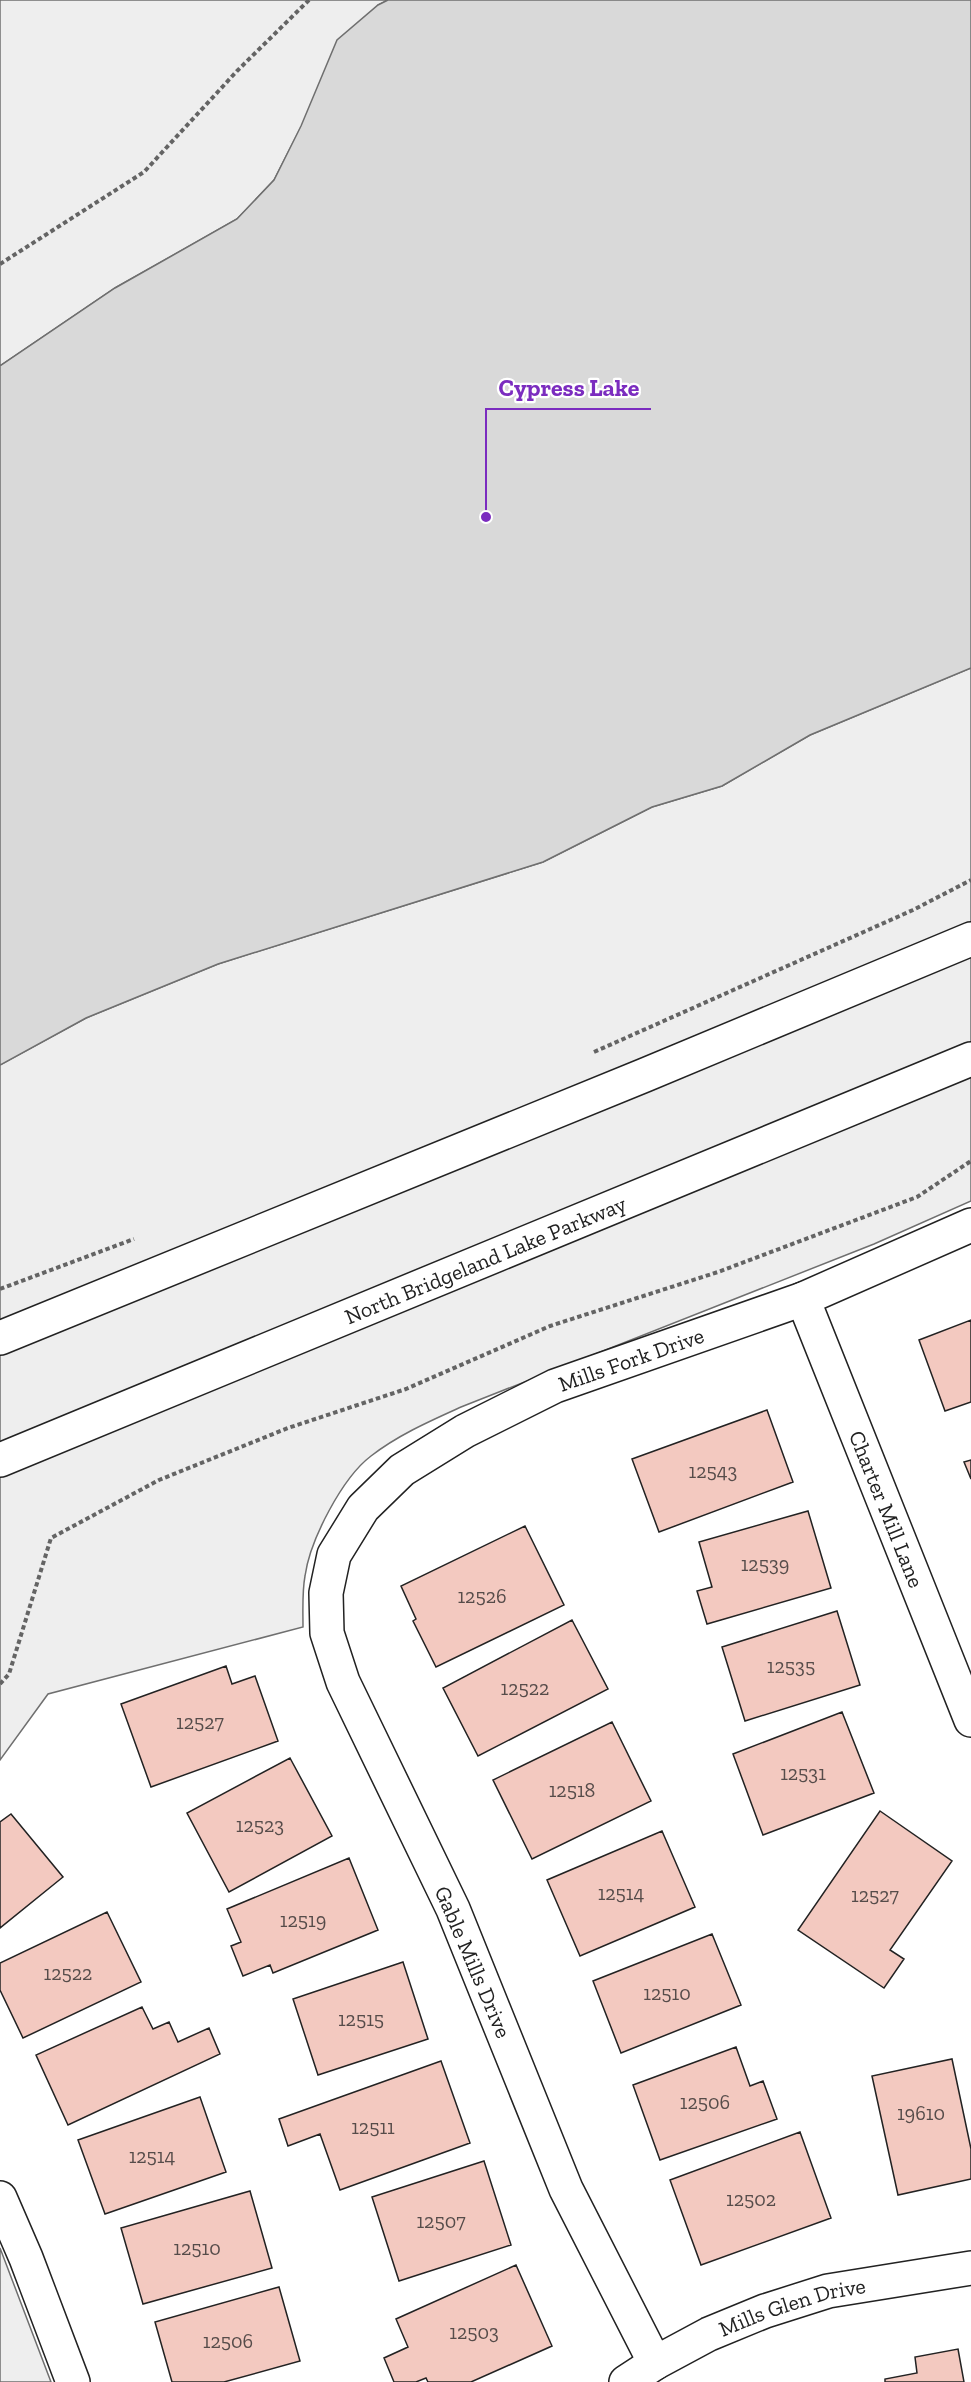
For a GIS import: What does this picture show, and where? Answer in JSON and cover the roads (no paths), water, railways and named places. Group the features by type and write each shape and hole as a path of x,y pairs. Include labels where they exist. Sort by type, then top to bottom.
{"street":[{"path":"0,1338 645,1076 971,939"},
{"name":"North Bridgeland Lake Parkway","path":"0,1460 971,1059"},
{"name":"Mills Fork Drive","path":"334,1555 363,1508 402,1470 465,1431 555,1386 803,1299 971,1225"},
{"name":"Charter Mill Lane","path":"803,1299 971,1720"},
{"name":"Gable Mills Drive","path":"334,1555 326,1593 327,1633 343,1682 453,1909 566,2189 655,2362"},
{"path":"0,2198 26,2258 73,2382"},
{"name":"Mills Glen Drive","path":"626,2382 655,2362 708,2334 765,2311 828,2291 971,2268"}],"place":[{"name":"Cypress Lake","path":"486,517"}]}
